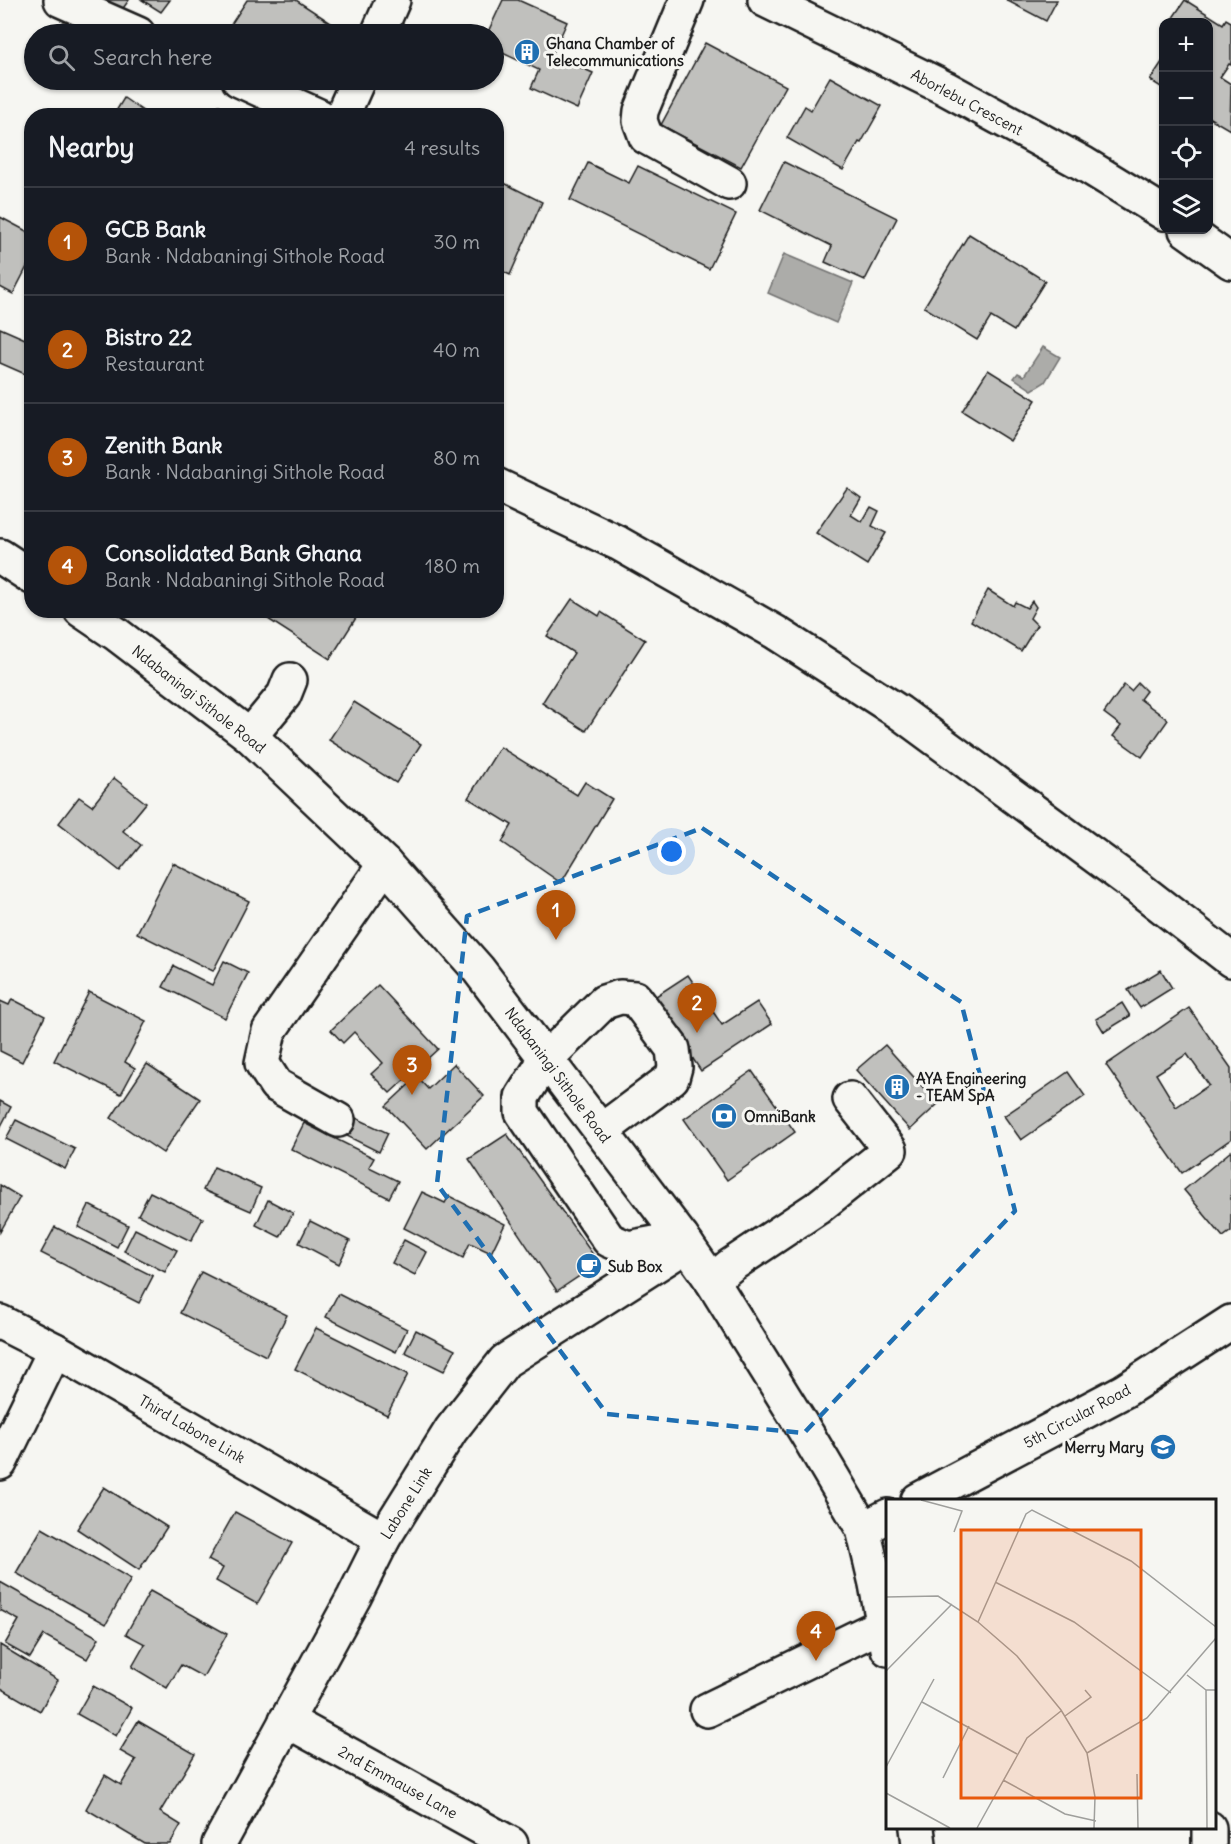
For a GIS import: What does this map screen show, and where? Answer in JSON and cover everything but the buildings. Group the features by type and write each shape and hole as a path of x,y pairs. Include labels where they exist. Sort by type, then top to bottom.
{"street":[{"path":"61,0 115,24"},
{"path":"382,24 393,0"},
{"path":"687,0 641,111 640,121 646,137 729,183"},
{"name":"Aborlebu Crescent","path":"765,0 945,88 1084,164 1159,210"},
{"path":"262,90 302,108"},
{"path":"346,108 354,90"},
{"path":"1192,234 1231,262"},
{"path":"504,489 618,543 775,632 899,712 1137,887 1231,960"},
{"path":"0,556 24,572"},
{"name":"Ndabaningi Sithole Road","path":"120,622 250,736 385,864 478,969 685,1241 807,1434 875,1523 876,1584 885,1637"},
{"path":"250,736 284,695 290,680"},
{"path":"338,1120 276,1085 262,1063 269,1031 385,864"},
{"path":"601,1131 672,1078 675,1067 673,1049 635,998 620,997 604,1002 546,1059 522,1097 522,1112 609,1240 628,1248 685,1241"},
{"path":"712,1281 730,1266 817,1208 890,1150 850,1099"},
{"name":"Labone Link","path":"219,1844 354,1597 382,1539 451,1430 505,1361 685,1241"},
{"name":"Third Labone Link","path":"0,1322 55,1350 382,1539"},
{"name":"5th Circular Road","path":"920,1499 1125,1391 1231,1322"},
{"path":"0,1463 55,1350"},
{"path":"707,1710 885,1637"},
{"name":"2nd Emmause Lane","path":"286,1720 511,1844"},
{"path":"917,1829 919,1844"}],"highlighted area":[{"path":"702,828 961,1002 1015,1211 804,1433 607,1414 437,1184 467,916"}],"shaded area":[{"path":"784,254 853,283 836,323 768,293"},
{"path":"1043,347 1060,357 1045,382 1032,390 1014,378 1018,373 1024,376"}],"place":[{"name":"Ghana Chamber of Telecommunications","path":"527,52"},
{"name":"GCB Bank","path":"556,940"},
{"name":"Bistro 22","path":"697,1033"},
{"name":"AYA Engineering - TEAM SpA","path":"897,1087"},
{"name":"Zenith Bank","path":"412,1095"},
{"name":"OmniBank","path":"724,1116"},
{"name":"Sub Box","path":"589,1266"},
{"name":"Merry Mary","path":"1163,1447"},
{"name":"Consolidated Bank Ghana","path":"816,1661"}]}
